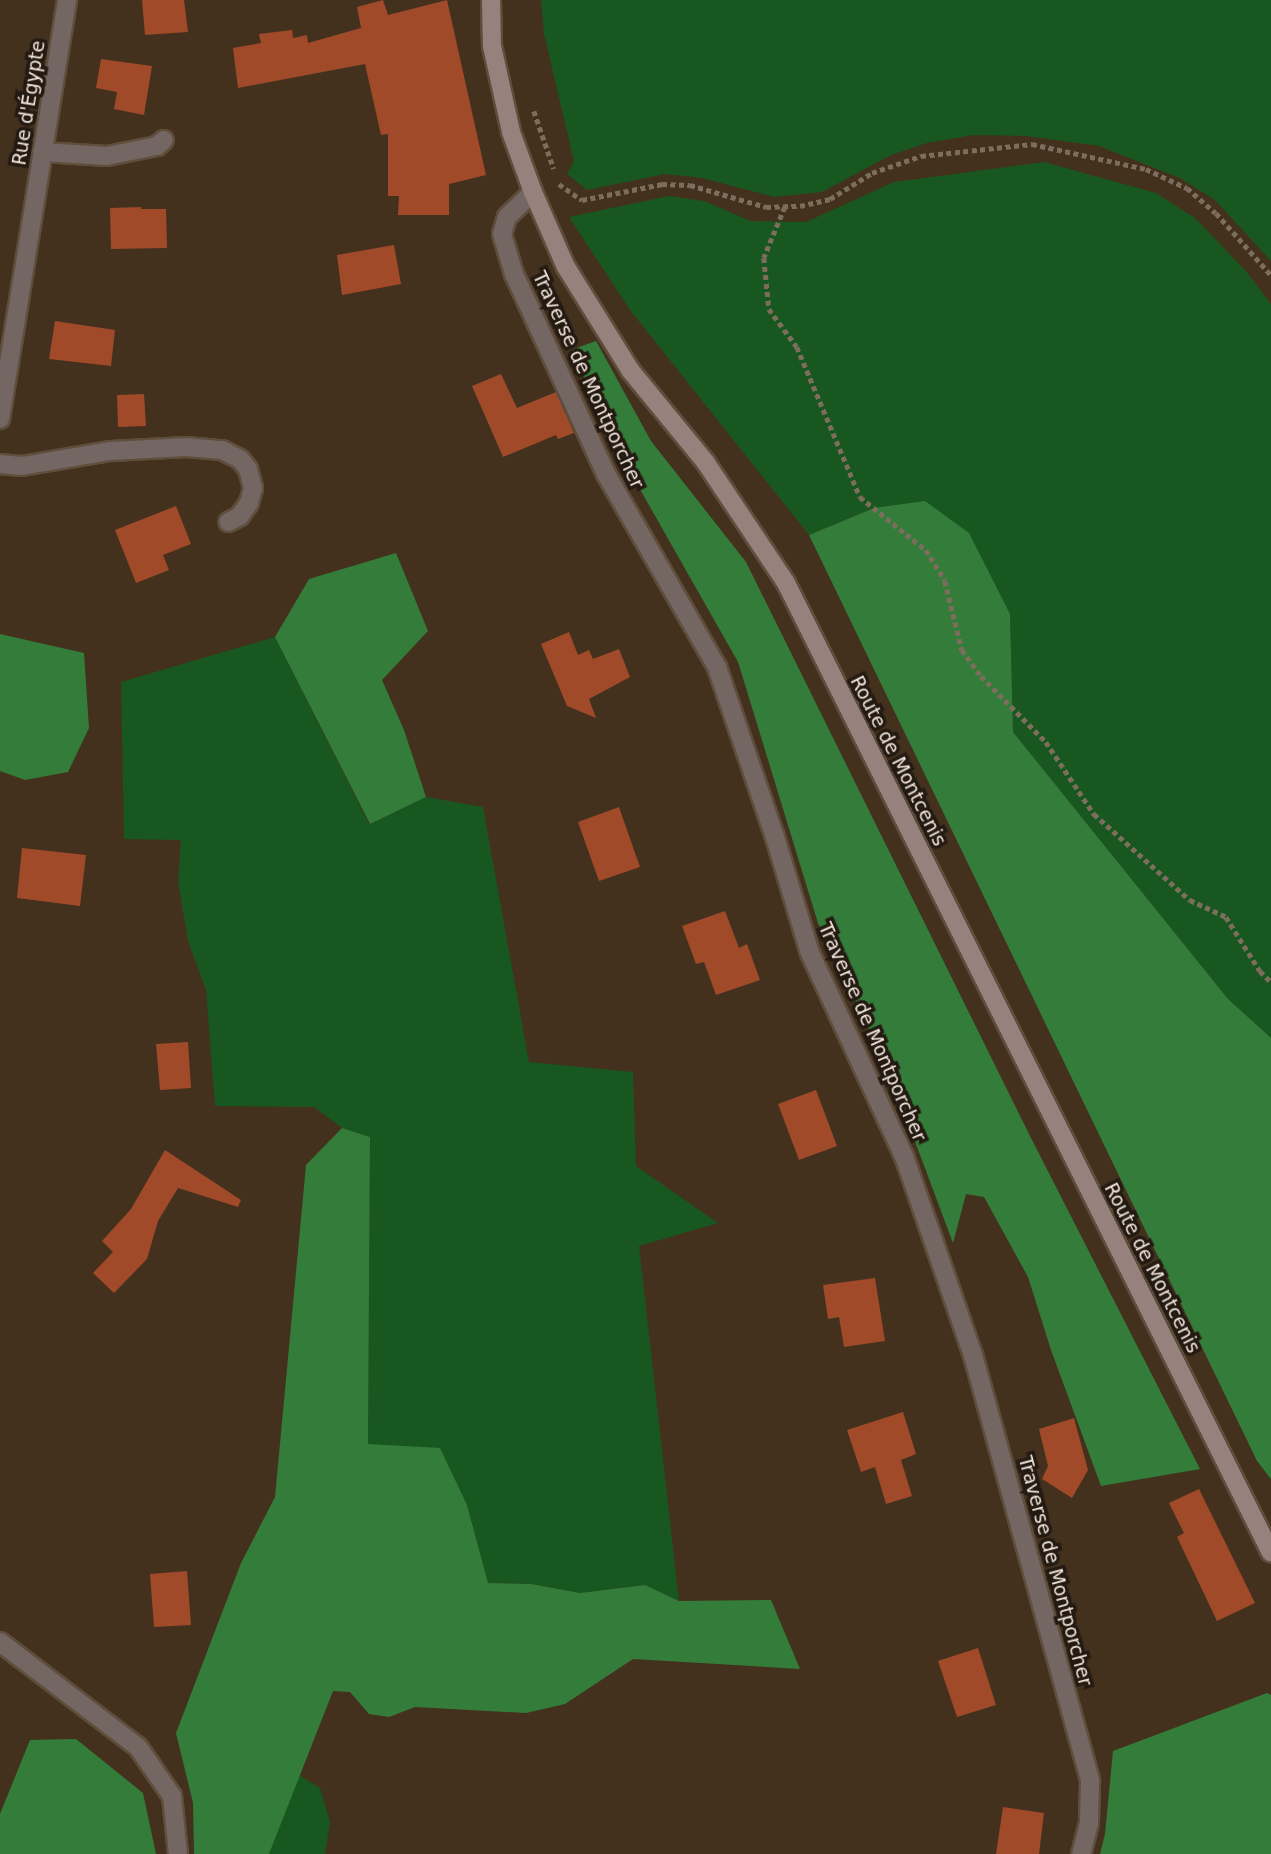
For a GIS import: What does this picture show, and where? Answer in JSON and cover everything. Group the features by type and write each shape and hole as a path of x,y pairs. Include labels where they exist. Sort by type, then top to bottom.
{"main road":[{"name":"Route de Montcenis","path":"491,0 492,46 503,102 533,192 566,267 630,370 706,463 786,583 1271,1553"}],"street":[{"name":"Rue d'Égypte","path":"0,419 67,0"},
{"path":"42,152 107,156 157,146 164,140"},
{"name":"Traverse de Montporcher","path":"533,192 507,217 502,234 514,274 606,474 717,667 774,834 810,953 904,1156 973,1355 1090,1781 1089,1823 1081,1854"},
{"path":"0,464 22,466 111,451 186,447 222,450 240,460 248,470 253,488 249,503 240,516 228,522"},
{"path":"0,1642 138,1747 172,1796 178,1854"}],"path":[{"path":"503,102 528,93 560,187 582,200 662,184 690,185 766,207 785,207 830,198 872,173 921,156 1032,144 1146,169 1187,188 1216,213 1271,275"},
{"path":"785,207 764,258 769,309 797,347 860,497 926,550 944,581 962,650 981,676 1046,742 1094,814 1190,900 1226,917 1260,971 1271,982"}],"green space":[{"path":"541,0 1271,0 1271,261 1215,200 1180,178 1099,146 1027,136 973,135 927,143 891,155 822,192 774,197 702,178 665,174 587,190 567,174 574,161 544,34"},
{"path":"1044,162 1156,193 1195,218 1245,270 1271,304 1271,1038 1228,999 1013,732 1010,614 874,508 809,535 630,310 569,217 669,196 704,201 751,221 806,222 894,182"},
{"path":"596,341 651,441 746,562 1030,1136 1200,1469 1101,1486 1051,1350 1028,1277 984,1197 966,1194 953,1243 886,1064 818,923 738,662 637,484 571,350"},
{"path":"925,501 969,533 1010,614 1013,732 1228,999 1271,1038 1271,1479 1257,1461 809,535 874,508"},
{"path":"396,553 428,631 382,680 404,730 426,797 370,824 275,637 309,579"},
{"path":"0,634 84,653 89,728 68,772 25,780 0,771"},
{"path":"275,637 369,824 426,797 483,807 529,1062 633,1072 636,1166 718,1223 639,1246 679,1601 645,1585 580,1593 531,1584 488,1583 467,1505 368,1444 370,1137 342,1128 314,1107 215,1106 206,990 188,941 178,882 181,840 124,839 121,682"},
{"path":"342,1128 370,1137 368,1444 440,1448 467,1505 488,1583 531,1584 580,1593 645,1585 679,1601 771,1600 800,1669 633,1659 565,1704 526,1713 415,1707 389,1717 369,1714 350,1692 333,1691 269,1854 194,1854 193,1803 176,1733 241,1563 275,1497 306,1165"},
{"path":"1267,1693 1271,1695 1271,1854 1100,1854 1105,1834 1113,1751"},
{"path":"76,1739 143,1793 156,1854 0,1854 0,1814 30,1740"},
{"path":"299,1775 320,1788 330,1822 325,1854 269,1854"}],"building":[{"path":"142,0 184,0 188,32 145,35"},
{"path":"383,0 388,15 447,0 486,175 449,184 449,215 398,215 399,196 388,196 388,134 381,135 365,64 238,88 233,48 261,43 259,34 292,30 293,38 307,35 308,43 361,28 357,7"},
{"path":"101,59 152,66 144,115 114,109 117,92 96,88"},
{"path":"110,208 166,209 167,248 111,249"},
{"path":"394,245 401,284 342,295 337,255"},
{"path":"55,321 115,330 111,366 49,359"},
{"path":"501,374 517,408 556,392 574,433 558,439 556,435 503,457 472,386"},
{"path":"144,394 146,426 118,427 117,395"},
{"path":"176,506 191,544 163,555 169,570 136,583 115,530"},
{"path":"569,632 578,655 589,650 593,659 619,649 630,677 589,699 596,718 567,706 541,644"},
{"path":"619,807 640,867 599,881 578,822"},
{"path":"22,848 86,855 80,906 17,898"},
{"path":"725,911 739,948 747,944 760,980 716,995 704,962 696,964 682,926"},
{"path":"188,1042 191,1088 160,1090 156,1044"},
{"path":"816,1090 837,1146 799,1160 778,1104"},
{"path":"165,1150 241,1200 238,1207 178,1188 158,1221 147,1259 114,1293 93,1273 113,1252 102,1241 131,1209"},
{"path":"875,1278 885,1341 844,1347 839,1317 828,1319 823,1285"},
{"path":"903,1412 916,1454 901,1460 912,1496 886,1504 875,1467 861,1472 847,1430"},
{"path":"1074,1418 1088,1470 1072,1498 1042,1479 1048,1466 1039,1429"},
{"path":"1199,1489 1255,1603 1217,1621 1177,1537 1184,1533 1169,1503"},
{"path":"187,1571 191,1625 154,1627 150,1574"},
{"path":"978,1648 996,1705 957,1717 938,1661"},
{"path":"1003,1807 1044,1813 1039,1854 996,1854"}]}
